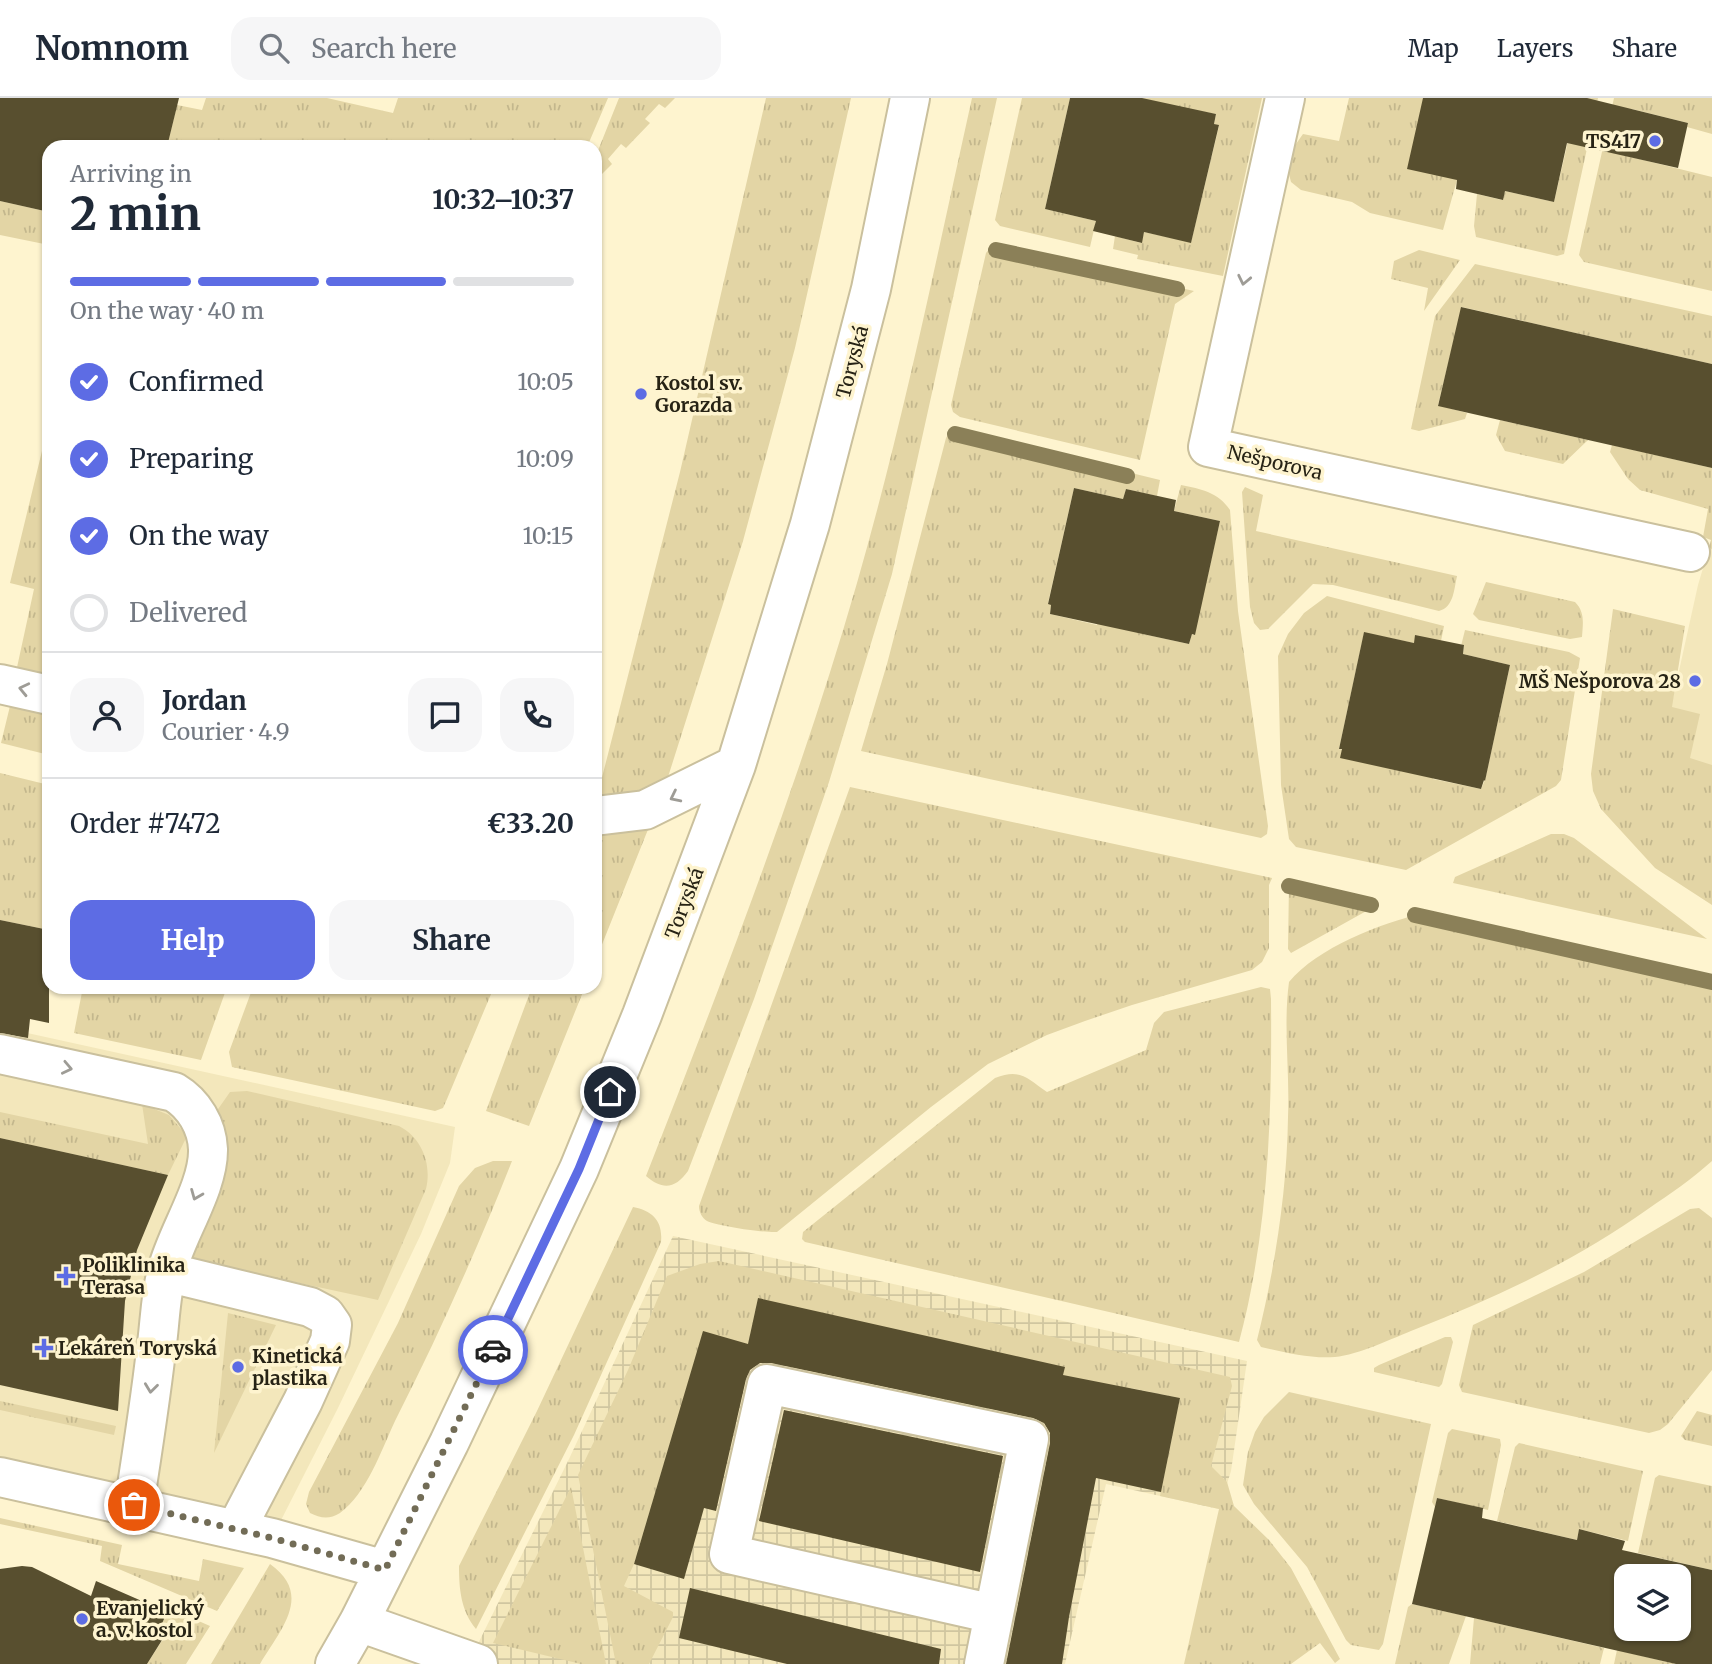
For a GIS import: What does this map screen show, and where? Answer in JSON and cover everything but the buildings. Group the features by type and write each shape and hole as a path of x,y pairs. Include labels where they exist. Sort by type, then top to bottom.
{"street":[{"name":"Toryská","path":"335,1664 449,1443 579,1169 642,1015 736,765 813,511 871,289 911,98"},
{"name":"Nešporova","path":"1284,98 1208,447 1690,552"},
{"path":"0,684 42,693"},
{"path":"602,815 645,810 736,765"},
{"path":"0,1054 174,1091 194,1109 207,1135 205,1172 166,1272 134,1505"},
{"path":"166,1272 310,1307 325,1315 332,1325 330,1341 303,1401 236,1529"},
{"path":"984,1664 994,1614 1029,1439 767,1384 729,1554 994,1614"},
{"path":"0,1477 236,1529 385,1570"},
{"path":"359,1622 478,1664"}],"shaded area":[{"name":"MŠ Nešporova 28","path":"1712,538 1712,835 1671,707 1698,585"},
{"path":"0,1027 455,1127 450,1163 421,1234 272,1538 0,1477"},
{"path":"673,1236 1247,1361 1231,1471 1219,1509 1106,1484 1065,1664 469,1662 569,1459"}],"green space":[{"path":"206,98 327,98 393,113 398,98 608,98 590,140 169,140 177,105 202,110"},
{"path":"619,98 675,98 665,108 659,104 645,119 650,123 626,148 621,144 608,159 612,164 602,174 602,140"},
{"path":"766,98 851,98 795,348 743,541 668,777 634,793 602,800 602,778 680,472"},
{"path":"972,98 997,98 892,574 829,782 754,999 688,1171 674,1184 658,1184 646,1176 785,808 857,583 904,402"},
{"path":"1022,98 1070,98 1045,209 1096,221 1090,247 1000,226 995,220"},
{"path":"1123,98 1262,98 1223,276 1137,259 1138,255 1113,249 1115,236 1141,243 1144,232 1191,242 1219,126 1214,124 1216,114"},
{"path":"1349,98 1423,98 1457,180 1443,230 1370,213 1352,202 1301,190 1291,182 1288,170 1291,151 1303,134 1339,141"},
{"path":"1578,98 1598,98 1564,254 1557,256 1476,237 1474,226 1477,194 1502,200 1505,191 1554,202"},
{"path":"1614,98 1712,98 1712,134 1687,127 1688,123 1632,109 1623,155 1712,177 1712,291 1584,262 1579,255"},
{"path":"0,201 42,210 42,244 0,235"},
{"path":"997,246 1194,291 1175,304 1140,460 960,417 953,412 951,405 986,253"},
{"path":"1419,250 1460,260 1424,311 1428,288 1391,279 1394,261"},
{"path":"1475,264 1712,316 1712,364 1462,307 1438,405 1467,413 1465,419 1419,431 1411,429 1435,316"},
{"path":"1500,420 1588,440 1563,464 1505,451 1496,435"},
{"path":"956,430 1160,480 1157,496 1126,489 1123,499 1074,488 1048,603 1051,605 1050,614 1097,625 1101,615 1143,634 1189,644 1192,634 1194,635 1220,521 1174,511 1181,485 1214,495 1230,510 1238,611 1267,834 1261,838 861,751 887,664 946,438"},
{"path":"1612,445 1712,468 1712,549 1709,548 1711,540 1703,537 1708,509 1640,490 1628,479 1610,452"},
{"path":"42,451 42,678 16,672 34,589 10,583"},
{"path":"1245,487 1263,495 1256,531 1457,576 1448,606 1439,611 1333,585 1313,584 1268,629 1260,630 1254,623 1250,607 1242,492"},
{"path":"1486,582 1575,602 1582,614 1582,637 1570,639 1479,620 1473,614"},
{"path":"1327,596 1444,626 1441,641 1414,643 1364,633 1339,749 1435,769 1433,779 1481,789 1510,665 1463,654 1464,646 1461,646 1465,630 1569,652 1580,658 1561,780 1556,786 1406,870 1296,847 1289,839 1281,785 1278,656 1288,634 1304,613"},
{"path":"1613,609 1685,626 1672,707 1700,714 1690,758 1712,765 1712,905 1655,868 1601,809 1593,791 1591,774"},
{"path":"10,706 42,713 42,753 1,743"},
{"path":"0,773 42,783 42,929 0,920"},
{"path":"850,787 1272,878 1269,885 1269,948 1262,962 1252,970 1085,1021 1047,1035 988,1064 777,1232 712,1223 702,1217 699,1206"},
{"path":"649,827 602,944 602,832 628,832"},
{"path":"1551,834 1564,834 1574,838 1707,939 1453,883 1455,877"},
{"path":"1289,882 1373,902 1370,909 1291,953 1288,949"},
{"path":"1424,913 1712,978 1712,1161 1673,1192 1593,1245 1536,1276 1447,1317 1344,1356 1307,1356 1261,1347 1257,1340 1274,1257 1285,1173 1289,982 1316,958 1351,938"},
{"path":"1261,987 1270,989 1271,999 1267,1171 1257,1257 1239,1342 805,1242 802,1239 803,1232 995,1078 1017,1074 1047,1092 1146,1050 1154,1023 1164,1012"},
{"path":"82,994 225,994 201,1060 74,1033"},
{"path":"250,994 491,994 443,1108 435,1111 232,1067 229,1052"},
{"path":"529,994 582,994 529,1126 486,1111"},
{"path":"247,1091 399,1126 414,1137 426,1161 428,1180 378,1300 184,1258 216,1112 230,1092"},
{"path":"142,1104 169,1115 187,1136 168,1175 0,1138 0,1112 148,1144"},
{"path":"493,1161 512,1161 456,1293 366,1483 350,1505 340,1513 325,1518 310,1513 306,1504 309,1492 398,1323 459,1186 475,1168"},
{"path":"633,1207 646,1211 655,1218 660,1228 661,1242 574,1435 476,1629 467,1615 462,1599 459,1566 537,1411"},
{"path":"1699,1208 1712,1218 1712,1370 1668,1424 1649,1433 1462,1392 1459,1385 1473,1325 1584,1272 1690,1209"},
{"path":"719,1261 1230,1377 1232,1386 1211,1466 1227,1482 1234,1506 1269,1540 1291,1568 1340,1659 1335,1663 1320,1643 1291,1664 1184,1664 1219,1509 1160,1496 1180,1398 1131,1388 1117,1458 1053,1418 758,1298 748,1344 689,1380 634,1564 624,1586 673,1612 673,1617 649,1664 616,1664 578,1475 628,1370 667,1276 700,1264"},
{"path":"228,1313 276,1325 214,1453"},
{"path":"1445,1337 1451,1337 1453,1342 1439,1387 1374,1372 1374,1368 1379,1365"},
{"path":"1289,1392 1431,1424 1383,1644 1379,1650 1351,1645 1346,1640 1307,1567 1254,1504 1243,1485 1248,1452 1255,1432 1264,1417"},
{"path":"0,1401 116,1426 114,1435 0,1410"},
{"path":"1697,1411 1712,1415 1712,1446 1685,1440 1681,1436"},
{"path":"1452,1429 1500,1439 1488,1510 1437,1498 1435,1507 1432,1502 1448,1433"},
{"path":"1519,1443 1643,1471 1628,1541 1579,1529 1577,1540 1497,1521 1515,1447"},
{"path":"1659,1475 1712,1486 1712,1570 1638,1553 1655,1478"},
{"path":"571,1487 606,1664 581,1664 493,1643"},
{"path":"0,1518 122,1545 118,1564 199,1581 203,1559 244,1568 217,1611 100,1561 102,1546 0,1524"},
{"path":"270,1564 283,1576 290,1588 289,1613 284,1626 260,1664 211,1664"},
{"path":"1412,1604 1466,1616 1449,1664 1395,1664 1408,1607"},
{"path":"169,1608 210,1626 186,1664 147,1664 169,1630 161,1626"},
{"path":"1474,1618 1604,1648 1600,1664 1470,1664"},
{"path":"1617,1650 1676,1664 1614,1664"}],"waterway":[{"path":"996,250 1177,289"},
{"path":"955,434 1127,476"},
{"path":"1289,886 1371,905"},
{"path":"1415,915 1712,982"}],"way so far":[{"path":"134,1505 272,1538 385,1570 493,1350"}],"place":[{"name":"TS417","path":"1655,141"},
{"name":"Kostol sv. Gorazda","path":"641,394"},
{"name":"MŠ Nešporova 28","path":"1695,681"},
{"name":"Poliklinika Terasa","path":"66,1276"},
{"name":"Lekáreň Toryská","path":"44,1348"},
{"name":"Kinetická plastika","path":"238,1367"},
{"name":"Evanjelický a. v. kostol","path":"82,1619"}],"route":[{"path":"493,1350 579,1169 610,1092"}]}
